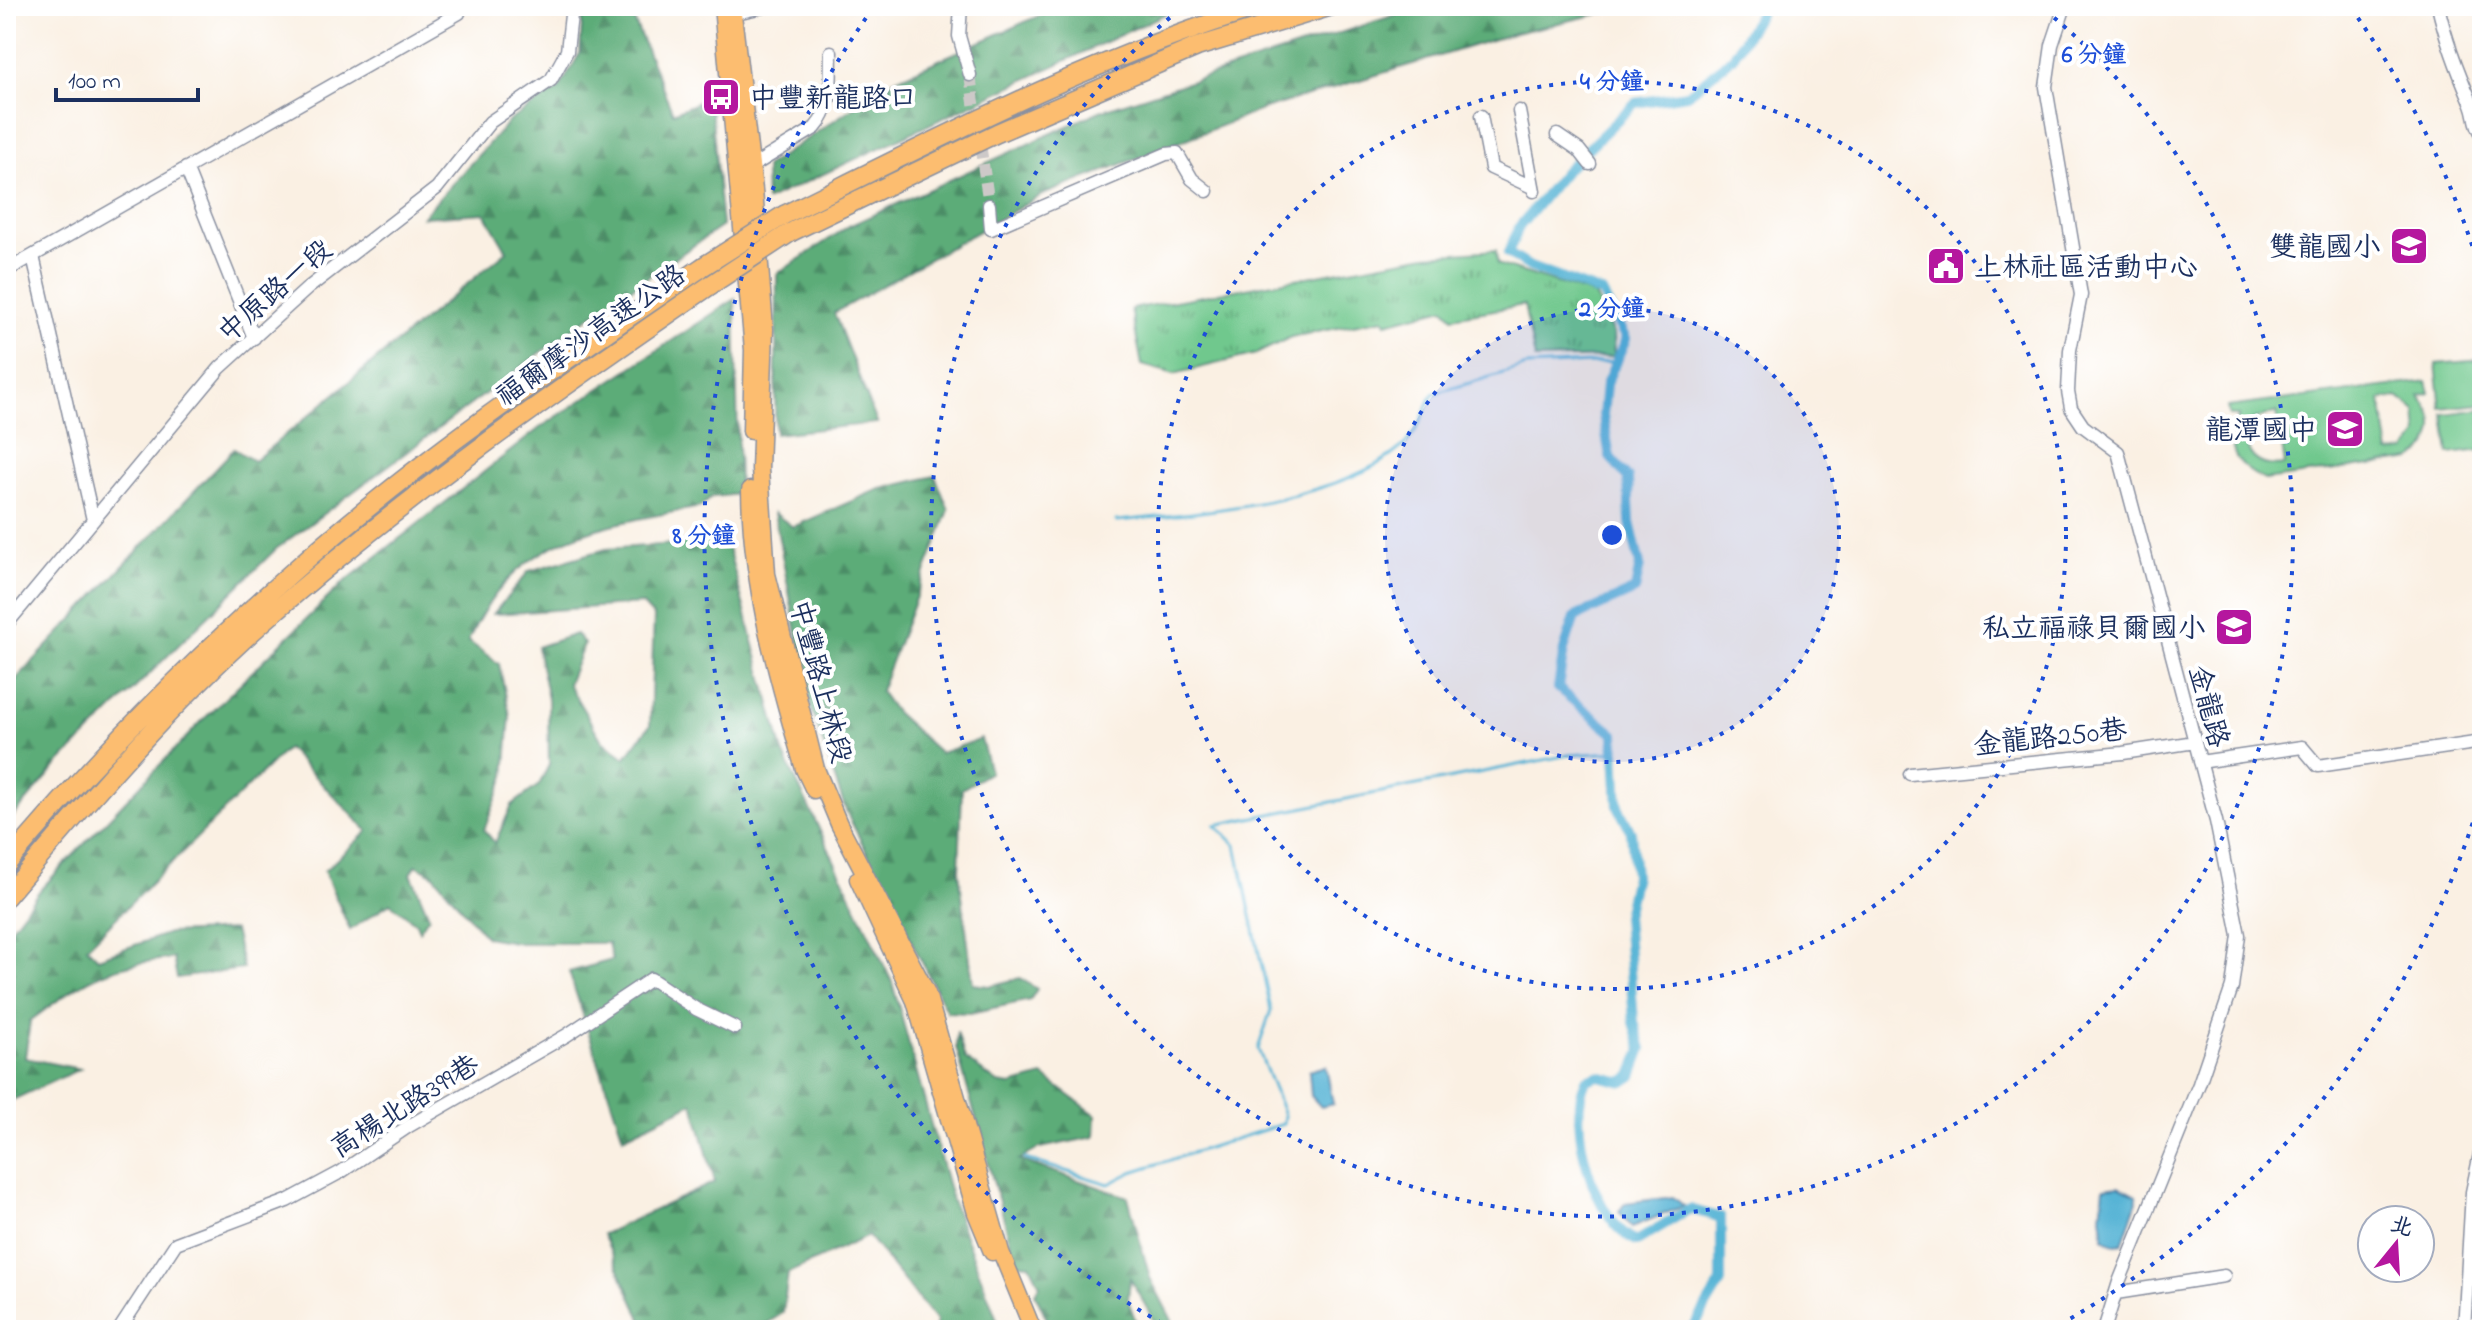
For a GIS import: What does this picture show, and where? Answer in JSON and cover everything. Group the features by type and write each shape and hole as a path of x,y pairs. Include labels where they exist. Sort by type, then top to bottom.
{"highway":[{"name":"福爾摩沙高速公路","path":"6,865 73,785 135,721 291,573 437,456 572,355 707,264 987,115 1189,28 1264,6"},
{"name":"福爾摩沙高速公路","path":"6,897 132,749 261,624 475,448 712,284 787,224 1197,47 1332,6"}],"main road":[{"name":"中豐路上林段","path":"728,10 751,167 765,329 762,534 779,624 816,769 839,824 927,993 1001,1252 1033,1330"},
{"name":"中豐路上林段","path":"728,10 753,350 750,531 762,616 804,769 915,1001 976,1213 1023,1330"}],"street":[{"name":"中原路一段","path":"6,625 220,368 308,288 437,188 490,122 551,80 567,51 572,6"},
{"path":"728,10 767,6"},
{"path":"961,6 959,36 970,75"},
{"name":"金龍路","path":"2065,6 2052,45 2046,87 2081,295 2070,350 2068,391 2071,408 2083,426 2118,452 2195,742 2238,922 2238,955 2232,987 2199,1084 2104,1330"},
{"path":"2438,6 2456,73 2474,109 2473,122 2482,134"},
{"path":"6,271 459,13"},
{"path":"751,167 823,120 829,103 831,52"},
{"path":"1481,116 1491,168 1534,190 1519,111"},
{"path":"1557,135 1579,150 1589,163"},
{"path":"989,205 991,229 1166,154 1177,153 1192,179 1207,191"},
{"path":"186,168 254,338"},
{"path":"33,256 93,520"},
{"name":"金龍路250巷","path":"1910,774 2123,753 2195,742"},
{"path":"2200,762 2302,747 2318,766 2482,742"},
{"name":"高楊北路399巷","path":"119,1330 176,1243 287,1201 341,1172 409,1126 567,1035 651,979 696,1009 735,1028"},
{"path":"2464,1330 2472,1192 2482,1144"},
{"path":"2116,1293 2224,1276"}],"green space":[{"path":"583,6 628,6 673,113 710,97 722,226 582,322 276,549 60,762 6,825 6,690 234,449 254,461 507,251 485,213 422,217 510,120 559,89 580,53"},
{"path":"1061,6 1192,6 1163,15 766,201 765,167 894,80"},
{"path":"1423,6 1633,6 1515,33 1264,109 1042,195 834,313 877,423 775,434 777,274 849,226 1100,111"},
{"path":"1496,250 1497,264 1595,295 1613,334 1614,357 1535,359 1524,305 1453,317 1444,308 1386,323 1384,319 1291,337 1256,354 1174,374 1142,365 1131,309 1427,255"},
{"path":"735,299 739,494 712,497 700,507 627,521 563,541 535,557 510,578 488,605 468,641 499,664 510,716 505,776 484,830 495,843 512,805 539,785 549,765 548,699 537,647 576,634 584,644 568,684 602,741 625,758 650,725 654,617 642,604 493,614 529,571 606,549 726,540 783,753 892,982 952,1201 1001,1330 934,1330 936,1321 868,1236 788,1273 783,1313 756,1330 646,1330 603,1234 715,1182 693,1103 623,1137 569,972 612,960 608,943 520,943 486,937 434,875 416,865 411,874 429,916 419,931 416,923 390,903 350,930 324,871 368,831 287,748 87,947 98,958 169,933 234,930 243,969 177,978 173,958 128,966 81,985 30,1021 25,1058 80,1069 6,1103 6,935 41,889 202,721 343,583 541,427"},
{"path":"2482,360 2482,404 2441,408 2436,364"},
{"path":"2427,381 2430,393 2419,396 2430,412 2433,429 2427,445 2413,459 2265,480 2239,462 2232,446 2232,437 2239,416 2229,416 2227,407","holes":["2398,397 2416,411 2418,435 2406,451 2389,453 2381,400","2277,412 2285,465 2276,466 2255,459 2248,447 2245,430 2253,420"]},
{"path":"2482,409 2482,450 2449,454 2444,414"},
{"path":"935,476 949,510 880,691 895,712 940,753 981,739 990,772 962,789 959,871 973,984 989,986 1020,978 1037,989 1030,1000 970,1013 947,1012 846,811 811,708 774,513 793,527 877,490"},
{"path":"957,1032 965,1059 998,1083 1011,1085 1043,1076 1096,1115 1095,1137 1040,1148 1019,1160 1128,1197 1150,1278 1177,1330 1159,1330 1130,1278 1128,1300 1139,1330 1052,1330 1035,1293 1040,1285 1030,1264 1016,1263 956,1047"}],"water":[{"path":"1326,1066 1333,1104 1321,1107 1311,1096 1309,1071"},
{"path":"2119,1186 2136,1195 2137,1201 2122,1244 2115,1245 2104,1238 2101,1216 2104,1188"},
{"path":"1673,1197 1684,1206 1632,1227 1619,1212 1625,1203"}],"waterway":[{"path":"1692,1330 1721,1282 1721,1218 1690,1209 1637,1241 1621,1231 1596,1193 1582,1144 1579,1120 1586,1080 1598,1076 1623,1082 1632,1076 1642,1049 1634,1022 1626,916 1635,876 1631,832 1618,807 1614,734 1558,688 1564,650 1575,617 1635,590 1640,565 1630,522 1628,478 1610,457 1603,416 1606,384 1626,339 1602,293 1530,267 1508,253 1519,227 1565,171 1635,103 1687,95 1733,57 1764,6"},
{"path":"1116,521 1187,514 1306,492 1343,480 1375,465 1402,447 1416,429 1433,394 1527,366 1615,362"},
{"path":"1025,1159 1109,1184 1132,1172 1283,1124 1284,1115 1258,1049 1271,1010 1236,845 1215,825 1569,755 1615,752"}],"tunnel":[{"path":"970,75 989,205"}],"place":[{"name":"中豐新龍路口","path":"721,97"},
{"name":"雙龍國小","path":"2409,246"},
{"name":"上林社區活動中心","path":"1946,266"},
{"name":"龍潭國中","path":"2345,429"},
{"name":"私立福祿貝爾國小","path":"2234,627"}]}
